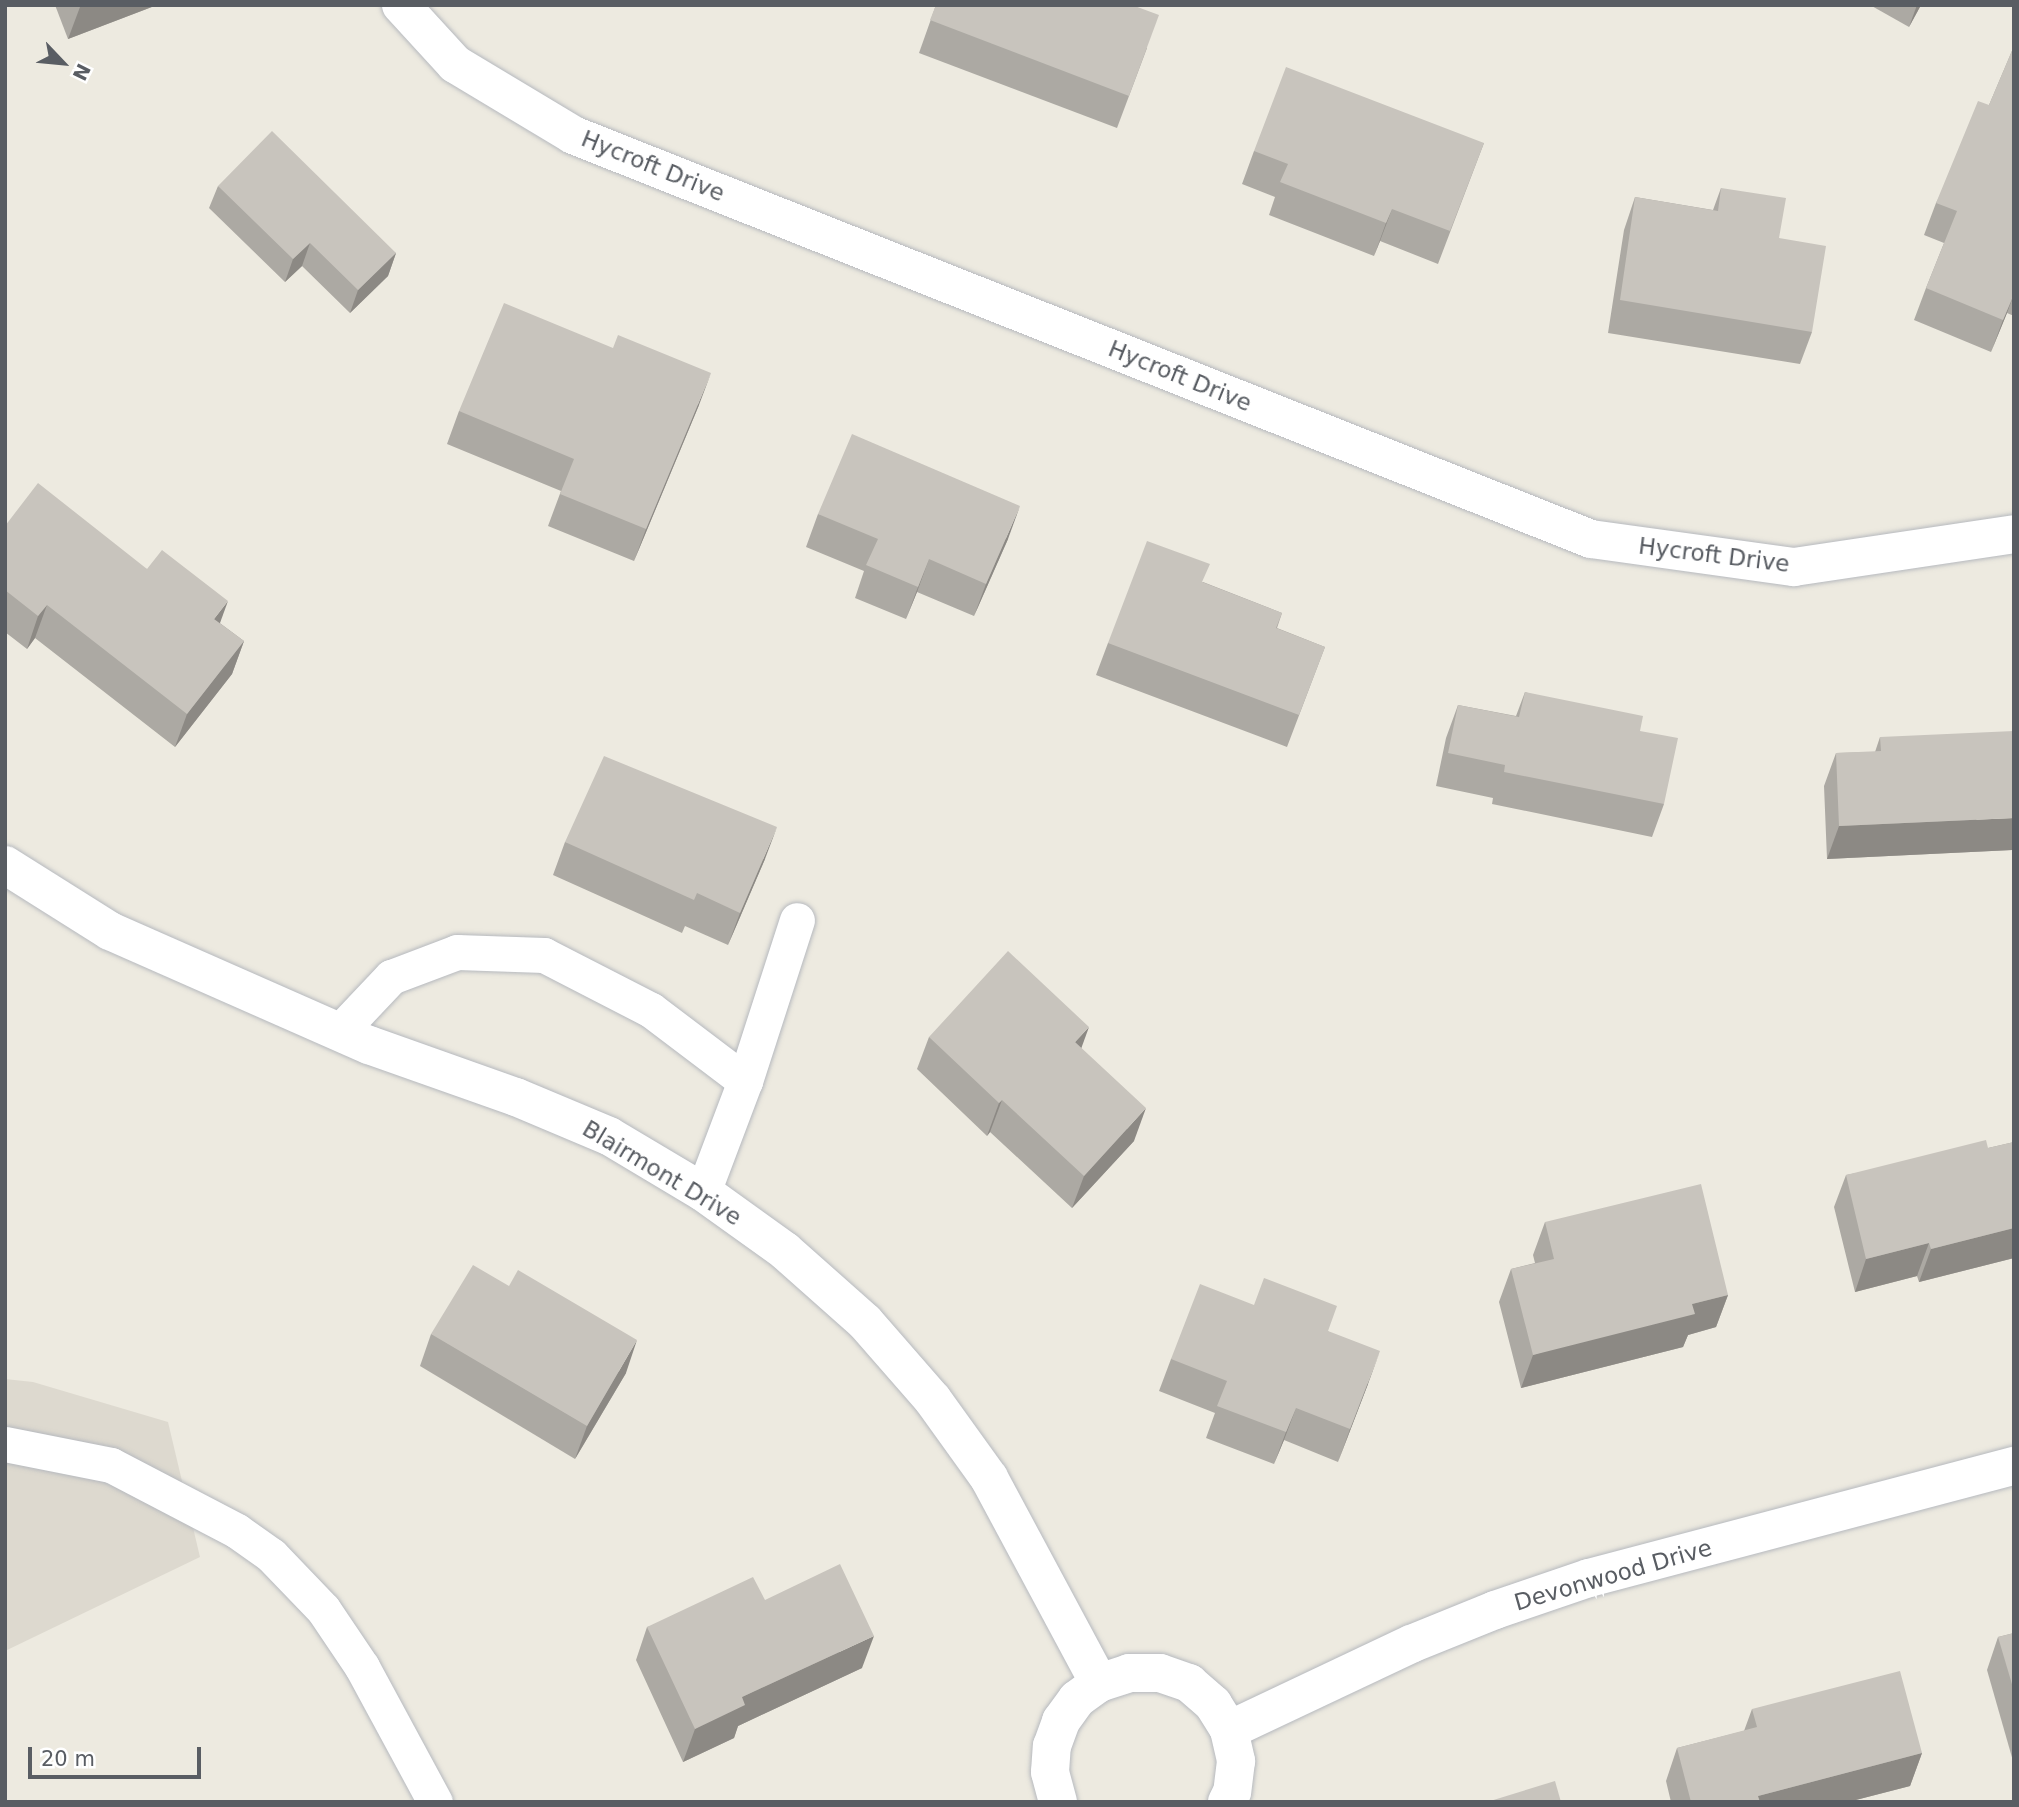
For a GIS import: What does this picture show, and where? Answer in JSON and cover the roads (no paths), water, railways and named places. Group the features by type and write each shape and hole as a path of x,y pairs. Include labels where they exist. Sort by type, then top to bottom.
{"street":[{"name":"Hycroft Drive","path":"401,5 456,64 573,135 1591,539 1794,567 2014,534"},
{"name":"Blairmont Drive","path":"5,866 110,932 339,1032 516,1097 609,1136 703,1192 785,1251 865,1322 933,1400 989,1478 1099,1683"},
{"name":"Devonwood Drive","path":"1229,1730 1411,1644 1589,1578 2014,1466"},
{"path":"1055,1801 1050,1772 1052,1746 1061,1721 1077,1699 1099,1683 1129,1673 1160,1673 1189,1684 1205,1697 1213,1704 1229,1730 1236,1760 1232,1792 1227,1802"}],"lane":[{"path":"703,1192 745,1082 797,920"},
{"path":"339,1032 391,977 457,951 544,955 652,1010 745,1082"},
{"path":"5,1444 111,1465 237,1531 271,1555 323,1609 362,1667 435,1802"}]}
